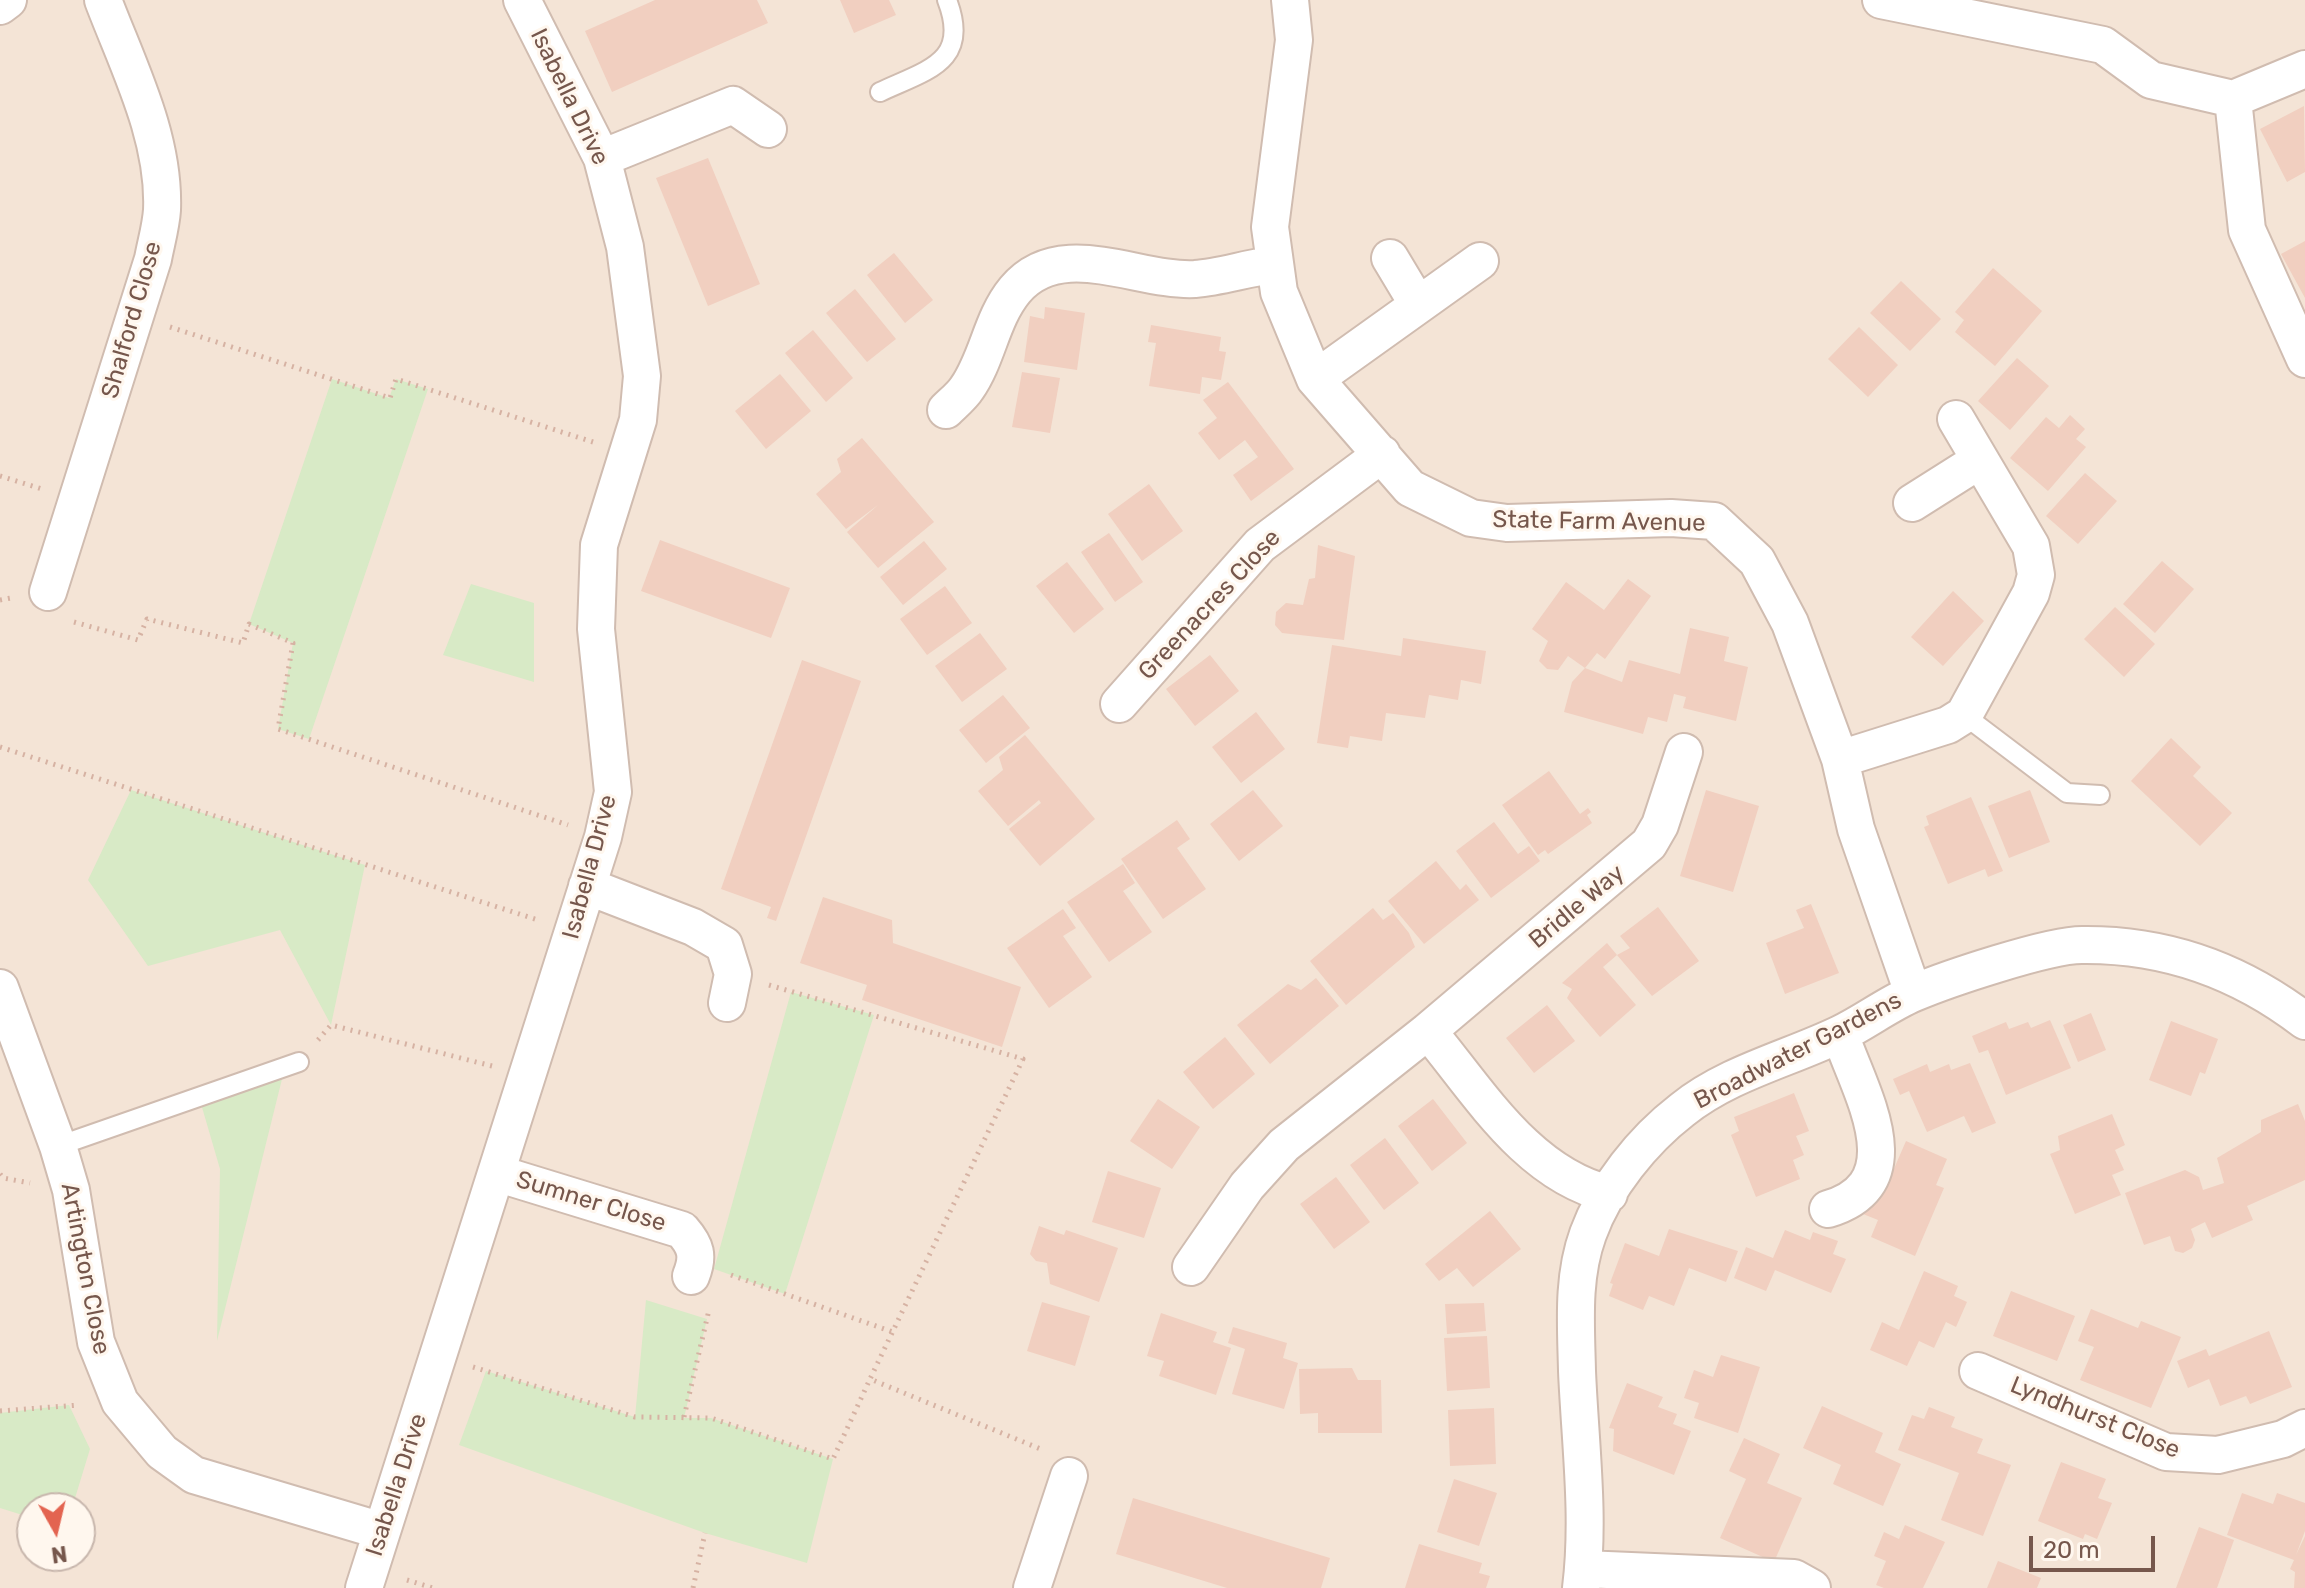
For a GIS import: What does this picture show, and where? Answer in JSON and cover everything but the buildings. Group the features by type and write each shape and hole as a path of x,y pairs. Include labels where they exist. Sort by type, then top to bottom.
{"street":[{"path":"0,6 8,0"},
{"name":"Shalford Close","path":"57,606 153,259 162,210 157,160 145,111 103,0"},
{"name":"Isabella Drive","path":"364,1588 603,837 613,792 596,629 599,545 638,420 642,376 625,247 602,158 522,0"},
{"name":"State Farm Avenue","path":"1290,0 1294,40 1270,227 1273,265 1287,312 1315,379 1410,488 1471,518 1507,523 1671,518 1714,521 1757,561 1772,584 1790,623 1840,759 1856,829 1913,993"},
{"path":"1881,0 2103,45 2151,80 2233,99 2305,69"},
{"path":"2233,99 2247,230 2305,359"},
{"path":"602,158 733,105 768,129"},
{"path":"1390,258 1417,303"},
{"path":"1315,379 1417,303 1480,261"},
{"path":"946,410 967,389 982,360 989,333 1015,289 1051,266 1073,263 1196,279 1273,265"},
{"path":"1840,759 1929,732 1964,715 2031,593 2036,575 2031,546 1956,419"},
{"name":"Greenacres Close","path":"1119,704 1260,545 1382,454"},
{"path":"1912,503 1980,460"},
{"name":"Bridle Way","path":"1191,1267 1247,1186 1284,1145 1428,1031 1649,844 1660,825 1684,752"},
{"path":"587,886 693,927 724,945 730,989"},
{"name":"Broadwater Gardens","path":"1582,1578 1575,1309 1578,1271 1589,1232 1609,1194 1641,1149 1683,1109 1733,1079 1840,1034 1913,993 2049,950 2080,944 2174,955 2224,970 2269,993 2305,1021"},
{"name":"Artington Close","path":"0,988 71,1190 96,1342 120,1402 162,1452 194,1475 382,1531"},
{"path":"1428,1031 1529,1151 1558,1174 1587,1189 1609,1194"},
{"path":"1828,1209 1857,1199 1868,1186 1878,1141 1840,1034"},
{"name":"Sumner Close","path":"496,1173 682,1230 695,1246 693,1269"},
{"name":"Lyndhurst Close","path":"1978,1371 2166,1452 2218,1455 2283,1439 2305,1428"},
{"path":"1032,1588 1069,1476"},
{"path":"1582,1578 1794,1578 1812,1588"}],"lane":[{"path":"880,92 939,64 952,49 956,28 947,0"},
{"path":"1964,715 2067,793 2100,795"},
{"path":"58,1146 299,1062"}],"path":[{"path":"136,316 390,398 396,379 628,453"},
{"path":"1,600 14,604"},
{"path":"57,606 138,640 147,619 243,643 249,624 293,643 278,729 603,837"},
{"path":"0,747 573,931"},
{"path":"438,1356 635,1417 711,1418 833,1459 1023,1059 730,989"},
{"path":"299,1062 331,1025 527,1075"},
{"path":"693,1269 893,1332"},
{"path":"684,1418 713,1295 693,1269"},
{"path":"870,1379 1072,1462 1069,1476"},
{"path":"0,1411 120,1402"},
{"path":"693,1588 705,1533"}],"shaded area":[{"path":"0,0 2305,0 2305,1588 0,1588"}],"green space":[{"path":"332,379 389,398 396,379 428,389 309,739 278,729 293,643 249,624"},
{"path":"471,584 534,603 534,682 443,655"},
{"path":"131,790 365,865 331,1025 280,930 148,966 88,880"},
{"path":"791,992 874,1015 785,1294 714,1269"},
{"path":"285,1067 217,1341 220,1169 199,1097"},
{"path":"646,1300 707,1319 684,1418 711,1418 833,1459 807,1563 705,1533 459,1445 486,1371 635,1417"},
{"path":"69,1405 90,1449 77,1492 16,1492 16,1513 0,1508 0,1413"}]}
